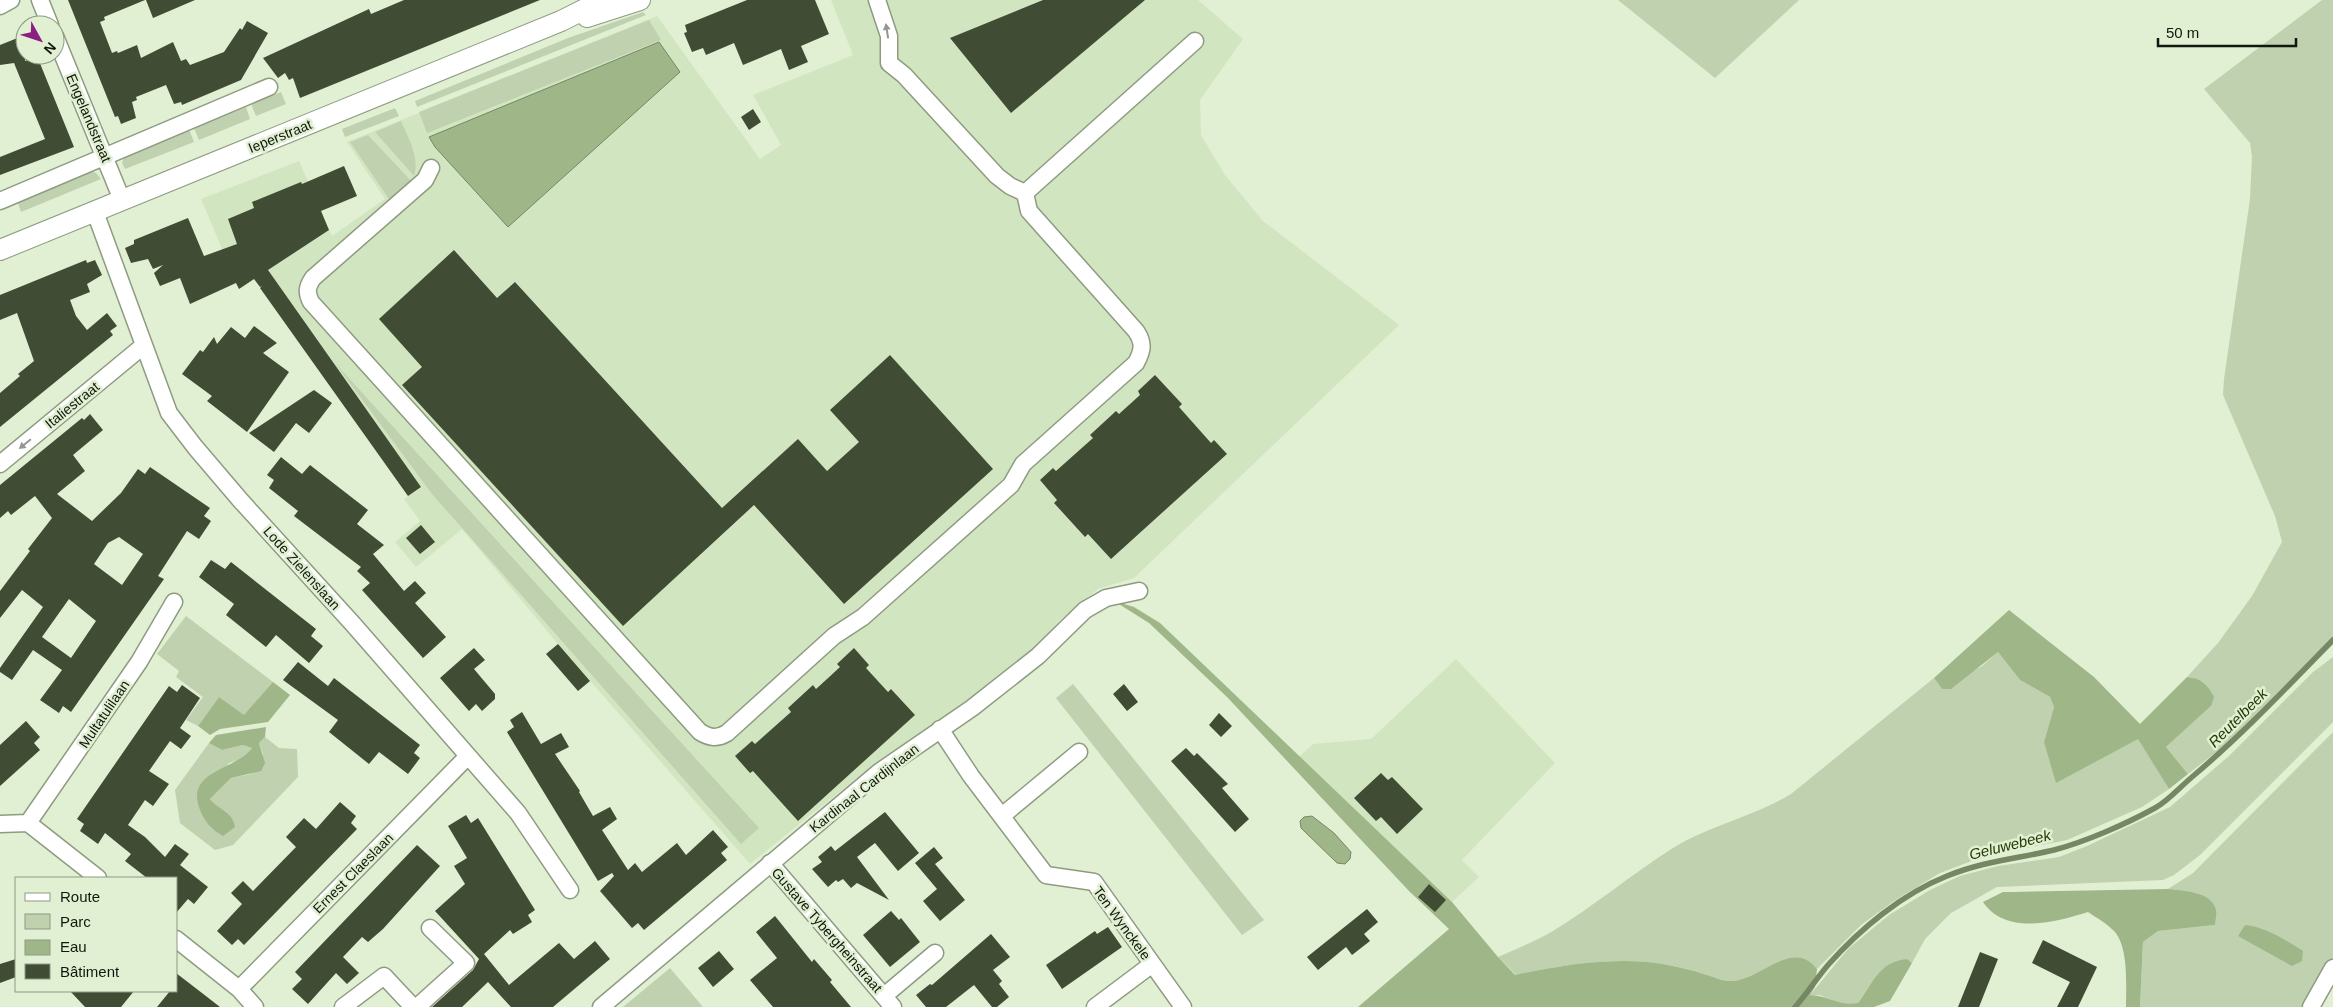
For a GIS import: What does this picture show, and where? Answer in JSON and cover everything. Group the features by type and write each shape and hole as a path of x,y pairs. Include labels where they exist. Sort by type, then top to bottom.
{"street":[{"path":"0,6 11,0"},
{"path":"40,0 46,15"},
{"name":"Ieperstraat","path":"0,250 561,21 603,0"},
{"name":"Ieperstraat","path":"561,21 578,20 640,0"},
{"path":"877,0 889,36 889,63 904,74 997,176 1010,186 1025,193"},
{"path":"1025,193 1195,41"},
{"name":"Engelandstraat","path":"65,60 122,200"},
{"path":"0,201 269,87"},
{"path":"430,168 425,180 313,278 308,286 307,295 311,302 700,732 714,738 727,734 834,636 863,617 1010,484 1023,464 1136,364 1143,351 1142,339 1029,211 1025,193"},
{"name":"Lode Zielenslaan","path":"95,212 169,413 195,447 518,813 570,890"},
{"name":"Italiestraat","path":"0,464 143,346"},
{"name":"Kardinaal Cardijnlaan","path":"601,1007 879,772 972,708 1038,656 1085,610 1106,598 1139,591"},
{"name":"Multatulilaan","path":"28,823 139,662 174,602"},
{"name":"Ten Wynckele","path":"940,730 971,776 1003,815 1046,875 1094,882 1151,965 1183,1007"},
{"path":"1003,815 1080,752"},
{"name":"Ernest Claeslaan","path":"239,989 467,757"},
{"path":"0,824 28,823 97,877"},
{"name":"Gustave Tybergheinstraat","path":"770,863 889,1002 935,953"},
{"path":"417,1007 466,963 430,928"},
{"path":"178,941 239,989 255,1007"},
{"name":"Ten Wynckele","path":"1095,1007 1151,965"},
{"path":"2311,1007 2333,968"},
{"path":"343,1007 384,976 413,1007"}],"shaded area":[{"path":"831,0 1198,0 1243,39 1200,100 1201,135 1225,175 1263,221 1399,325 1134,578 1098,589 1060,620 1041,643 1020,660 935,724 872,766 750,864 558,644 462,529 416,567 395,542 420,521 404,499 421,487 267,270 239,289 201,199 299,161 332,236 385,199 347,142 657,16 760,159 781,145 753,95 853,55"},
{"path":"1456,659 1555,763 1462,860 1479,877 1452,902 1299,757 1313,744 1371,739"}],"green space":[{"path":"1618,0 1799,0 1715,78"},
{"path":"2322,0 2333,0 2333,638 2232,740 2188,774 2166,747 2211,706 2194,678 2187,677 2218,643 2252,596 2282,542 2275,516 2223,395 2250,199 2252,156 2250,143 2204,89"},
{"path":"643,12 646,15 417,107 415,101 568,38"},
{"path":"649,20 661,40 427,133 419,112"},
{"path":"281,92 286,104 256,116 251,104"},
{"path":"246,107 250,119 199,140 194,128"},
{"path":"395,108 399,116 345,137 342,129"},
{"path":"401,121 414,155 414,176 375,132"},
{"path":"189,129 194,142 125,169 122,163 125,155"},
{"path":"368,135 412,182 389,199 350,142"},
{"path":"89,170 96,173 101,179 21,212 17,200"},
{"path":"335,363 759,828 741,844 432,494"},
{"path":"1114,601 1134,607 1160,623 1452,902 1515,975 1569,965 1628,961 1663,964 1729,981 1740,980 1775,963 1797,957 1807,960 1817,969 1815,987 1810,995 1852,1004 1858,1003 1878,975 1889,964 1907,959 1912,963 1890,1001 1874,1007 1358,1007 1449,929 1409,891 1227,697 1149,623"},
{"path":"2009,610 2094,677 2140,724 2187,677 2204,683 2214,697 2211,706 2166,747 2188,774 2169,789 2138,739 2056,783 2044,742 2054,707 2050,697 2020,680 1998,652 1951,689 1942,689 1934,678"},
{"path":"186,616 273,682 244,716 219,697 198,726 186,720 203,697 176,677 179,671 157,654"},
{"path":"1998,652 2020,680 2050,697 2054,707 2044,742 2139,739 2169,789 2142,807 2067,840 1982,857 1940,873 1894,901 1861,925 1817,969 1807,960 1797,957 1775,963 1740,980 1729,981 1663,964 1628,961 1570,965 1516,975 1498,957 1553,931 1687,840 1762,809 1791,794 1934,678 1942,689 1982,666"},
{"path":"2333,657 2333,722 2200,855 2174,875 2163,880 1997,887 1951,913 1925,939 1912,963 1907,959 1868,990 1858,1003 1847,1006 1820,995 1810,995 1848,949 1889,915 1930,890 1960,876 1998,866 2059,857 2170,807 2230,755 2313,672"},
{"path":"273,682 290,695 268,722 220,729 210,735 198,726 219,697 244,715"},
{"path":"1073,684 1264,920 1242,935 1056,698"},
{"path":"266,727 265,737 259,743 265,763 261,771 231,778 210,799 229,814 234,822 235,827 223,836 206,822 200,810 197,797 199,787 214,772 245,755 252,748 243,745 222,750 209,743 216,735"},
{"path":"2333,732 2333,958 2306,1007 2140,1007 2143,942 2158,931 2215,925 2198,894 2168,889 2193,873"},
{"path":"265,737 279,748 297,749 298,777 233,845 215,850 180,823 175,790 209,743 222,750 243,745 252,748 246,757 229,763 197,802 228,812 218,808 210,799 231,778 251,774 263,754 259,743"},
{"path":"2168,889 2196,893 2209,899 2216,910 2215,925 2158,931 2143,942 2140,1007 2126,1007 2126,967 2122,947 2119,938 2108,925 2088,912 2047,922 2018,923 1993,913 1983,902 2003,892"},
{"path":"2245,925 2268,931 2303,951 2302,961 2292,966 2238,936"},
{"path":"670,968 703,1007 623,1007"}],"water":[{"path":"659,42 680,72 508,227 435,147 429,137"},
{"path":"1312,816 1334,833 1351,852 1350,859 1345,864 1337,863 1301,828 1300,821 1304,817"}],"building":[{"path":"68,0 145,0 104,17 105,20 100,22 112,53 117,51 118,53 137,45 141,58 173,42 181,61 186,59 190,65 224,52 247,21 268,33 241,80 182,105 181,102 174,104 166,85 136,97 137,100 132,102 136,118 121,124 118,116 115,117"},
{"path":"146,0 195,0 153,18"},
{"path":"404,0 540,0 300,98 293,78 289,80 285,73 278,78 263,58 369,9 371,14"},
{"path":"747,0 815,0 829,34 801,46 808,62 789,70 781,49 743,65 734,43 706,55 703,48 692,52 684,33 687,32 685,25"},
{"path":"1043,0 1145,0 1011,113 950,38"},
{"path":"15,39 15,65 41,65 74,147 0,175 0,157 45,139 14,63 0,65 0,45"},
{"path":"753,109 761,122 749,130 741,117"},
{"path":"344,166 357,196 321,211 329,230 268,270 421,487 408,496 260,288 262,286 260,287 254,279 239,289 236,283 190,304 180,278 160,286 154,273 163,265 153,269 148,259 131,263 125,248 134,244 134,240 188,218 204,256 237,244 228,219 254,208 252,202"},
{"path":"454,250 497,298 515,282 722,508 798,439 827,471 859,442 830,410 890,355 993,469 844,604 754,505 623,626 402,385 422,367 379,319"},
{"path":"86,260 87,263 95,260 102,275 87,284 90,292 70,300 76,316 87,330 107,313 117,326 110,331 113,335 0,427 0,393 34,361 17,313 0,320 0,295"},
{"path":"254,326 277,343 263,353 289,372 247,432 207,401 212,396 182,374 200,350 203,352 214,337 217,344 231,327 245,338"},
{"path":"1155,375 1182,404 1179,407 1211,443 1214,440 1227,454 1111,559 1088,534 1085,537 1054,503 1057,500 1040,480 1053,468 1056,471 1093,438 1090,435 1116,411 1119,414 1140,395 1138,391"},
{"path":"314,390 332,403 309,433 296,423 274,452 249,433"},
{"path":"90,414 103,430 73,455 85,471 57,494 92,521 121,493 138,469 145,474 150,467 210,508 204,516 211,521 199,539 187,531 158,576 164,579 71,712 63,706 59,713 40,700 62,670 33,650 12,680 0,672 0,668 43,607 22,590 0,618 0,591 30,551 28,549 52,518 35,496 11,515 8,511 0,518 0,485 82,418 84,420","holes":["119,537 143,554 122,585 94,564 108,543","69,599 96,621 71,658 42,637"]},
{"path":"281,457 302,474 310,465 368,510 357,524 384,545 373,554 404,591 415,581 426,593 415,603 446,637 423,658 362,590 370,583 357,571 361,567 294,516 298,511 269,488 274,480 267,475"},
{"path":"421,525 435,542 420,554 406,538"},
{"path":"211,560 225,569 231,562 316,629 311,636 323,646 309,663 276,635 266,647 226,615 234,604 199,577"},
{"path":"558,644 590,681 578,691 546,654"},
{"path":"474,648 485,660 474,669 495,694 495,699 482,711 476,704 469,711 440,678"},
{"path":"854,648 869,665 866,668 888,692 891,689 915,715 798,821 753,771 750,773 735,756 752,741 755,744 791,712 788,708 813,685 816,689 827,679 840,667 837,664"},
{"path":"298,662 328,686 334,678 420,745 414,753 420,758 408,774 379,752 369,764 329,732 338,720 283,680"},
{"path":"1124,684 1138,702 1127,711 1113,694"},
{"path":"182,685 200,698 180,728 191,736 181,749 170,741 149,771 169,784 153,806 145,800 128,825 145,837 165,857 175,844 189,854 180,865 208,887 194,904 188,899 178,911 178,877 146,877 125,861 131,854 105,833 98,844 80,831 84,824 77,819 169,686 177,692"},
{"path":"522,712 541,744 561,733 569,747 555,754 580,791 593,816 610,807 617,819 602,830 628,870 635,863 642,872 677,843 686,855 713,830 728,847 721,853 727,860 644,930 638,923 632,928 600,891 614,876 612,873 598,881 507,732 514,727 510,720"},
{"path":"1219,713 1232,726 1221,737 1209,725"},
{"path":"26,721 40,737 34,743 40,750 0,786 0,745"},
{"path":"1186,748 1194,756 1197,753 1228,784 1222,788 1249,819 1235,832 1171,761"},
{"path":"1381,773 1388,780 1392,777 1423,809 1397,834 1381,817 1376,821 1354,798"},
{"path":"340,802 356,816 351,823 357,829 244,945 238,939 232,945 217,931 242,904 231,893 243,881 253,891 296,847 286,837 304,818 316,829"},
{"path":"885,812 919,853 898,871 875,843 857,857 889,900 857,883 851,888 843,879 838,882 836,880 828,887 812,869 822,862 818,857 831,846 835,851"},
{"path":"466,815 471,823 478,818 535,910 528,915 532,922 513,934 510,930 484,954 509,985 559,943 574,959 595,941 610,959 553,1007 511,1007 488,982 462,1007 432,1007 473,970 479,959 435,911 465,884 454,866 467,858 448,826"},
{"path":"417,845 440,866 383,929 368,942 362,937 343,957 359,973 347,984 336,973 308,1004 292,989 302,979 295,972"},
{"path":"934,847 943,858 935,864 965,900 940,921 923,901 937,889 915,863"},
{"path":"1429,884 1446,900 1435,912 1418,897"},
{"path":"1367,909 1378,922 1364,934 1370,941 1352,955 1346,947 1318,970 1307,957"},
{"path":"891,911 899,920 901,918 920,942 890,967 863,935"},
{"path":"775,916 812,962 814,959 832,980 830,982 851,1007 773,1007 750,980 777,958 756,932"},
{"path":"1108,927 1122,947 1062,989 1046,965 1095,931 1097,934"},
{"path":"991,934 1010,957 993,970 1002,981 999,984 1009,997 997,1007 992,1007 974,985 946,1007 926,1007 916,995 930,984 932,985"},
{"path":"2043,940 2097,967 2078,1007 2057,1007 2070,982 2032,963"},
{"path":"719,951 734,969 713,987 698,968"},
{"path":"1980,952 1998,959 1979,1007 1958,1007"},
{"path":"15,959 15,977 0,983 0,964"},
{"path":"178,975 220,1007 157,1007 169,992 178,992"},
{"path":"71,992 133,992 121,1007 85,1007"}],"waterway":[{"name":"Geluwebeek","path":"1795,1007 1828,965 1854,938 1914,892 1947,876 1974,867 2054,850 2079,842 2118,826 2160,805 2246,728 2333,640"}],"water label":[{"name":"Reutelbeek","path":"2238,718"}]}
